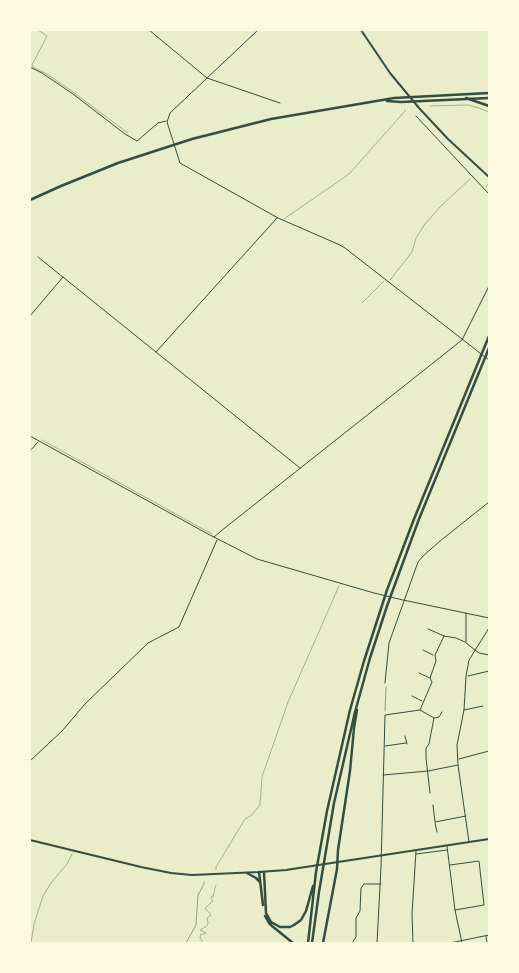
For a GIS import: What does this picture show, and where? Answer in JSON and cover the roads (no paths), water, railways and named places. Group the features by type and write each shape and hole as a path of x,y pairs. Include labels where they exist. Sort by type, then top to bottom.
{"highway":[{"path":"30,200 118,163 192,139 271,120 400,98 489,93"},
{"path":"466,98 489,106"},
{"path":"383,101 401,102 489,98"},
{"path":"264,872 265,905 268,918 280,927 294,926 304,916 311,897 337,763 355,694 393,574 489,336"},
{"path":"312,943 334,803 358,699 378,632 407,549 489,348"},
{"path":"323,943 338,862 358,699"},
{"path":"259,872 266,918 275,930 293,943"},
{"path":"308,943 316,872"},
{"path":"247,873 256,878 260,883"}],"main road":[{"path":"361,30 378,56 419,108 448,139 489,177"},
{"path":"30,840 171,873 198,875 264,872 489,839"}],"street":[{"path":"149,30 207,78 280,103"},
{"path":"258,30 171,110 167,121 180,163 278,218 345,248 489,360"},
{"path":"30,67 73,94 137,141 158,123 167,121"},
{"path":"416,116 489,193"},
{"path":"156,352 278,218"},
{"path":"38,257 301,468"},
{"path":"30,316 63,277"},
{"path":"214,538 462,340 489,286"},
{"path":"30,436 214,538 257,559 374,593 489,618"},
{"path":"30,451 38,441"},
{"path":"386,683 389,643 403,600 420,559 489,502"},
{"path":"30,761 148,643 180,627 218,540"},
{"path":"466,613 466,643"},
{"path":"469,842 457,745 464,710 469,660 489,628"},
{"path":"428,629 444,636 456,638 480,653 489,655"},
{"path":"420,710 432,682 430,678 436,660 435,656 444,636"},
{"path":"423,650 435,656"},
{"path":"466,676 489,671"},
{"path":"419,673 430,678"},
{"path":"412,696 423,701"},
{"path":"464,710 483,706"},
{"path":"376,943 382,856 384,715 420,710 434,718 439,717 442,712"},
{"path":"430,793 426,748 429,744 434,718"},
{"path":"384,746 407,744 405,736"},
{"path":"458,759 489,751"},
{"path":"383,775 458,765"},
{"path":"432,805 437,832"},
{"path":"435,822 466,816"},
{"path":"447,846 455,910 462,943"},
{"path":"413,943 412,914 416,850"},
{"path":"415,855 448,850"},
{"path":"450,865 479,861 484,905"},
{"path":"352,943 356,937 356,918 360,911 360,888 364,884 380,884"},
{"path":"455,910 489,905"},
{"path":"486,935 487,943"},
{"path":"450,943 489,935"}],"waterway":[{"path":"38,30 47,36 32,65 33,67 69,89 128,133"},
{"path":"430,106 468,105 489,112"},
{"path":"284,219 349,174 405,110"},
{"path":"390,280 412,252 416,238 425,224 470,179"},
{"path":"486,187 489,183"},
{"path":"362,303 384,281"},
{"path":"42,440 212,534"},
{"path":"216,870 245,819 252,815 260,805 262,777 288,702 339,586"},
{"path":"31,943 34,924 43,896 67,864 72,854"},
{"path":"203,943 200,938 201,934 206,933 200,930 207,926 207,918 211,915 205,908 213,901 211,898 214,896 216,885"}]}
